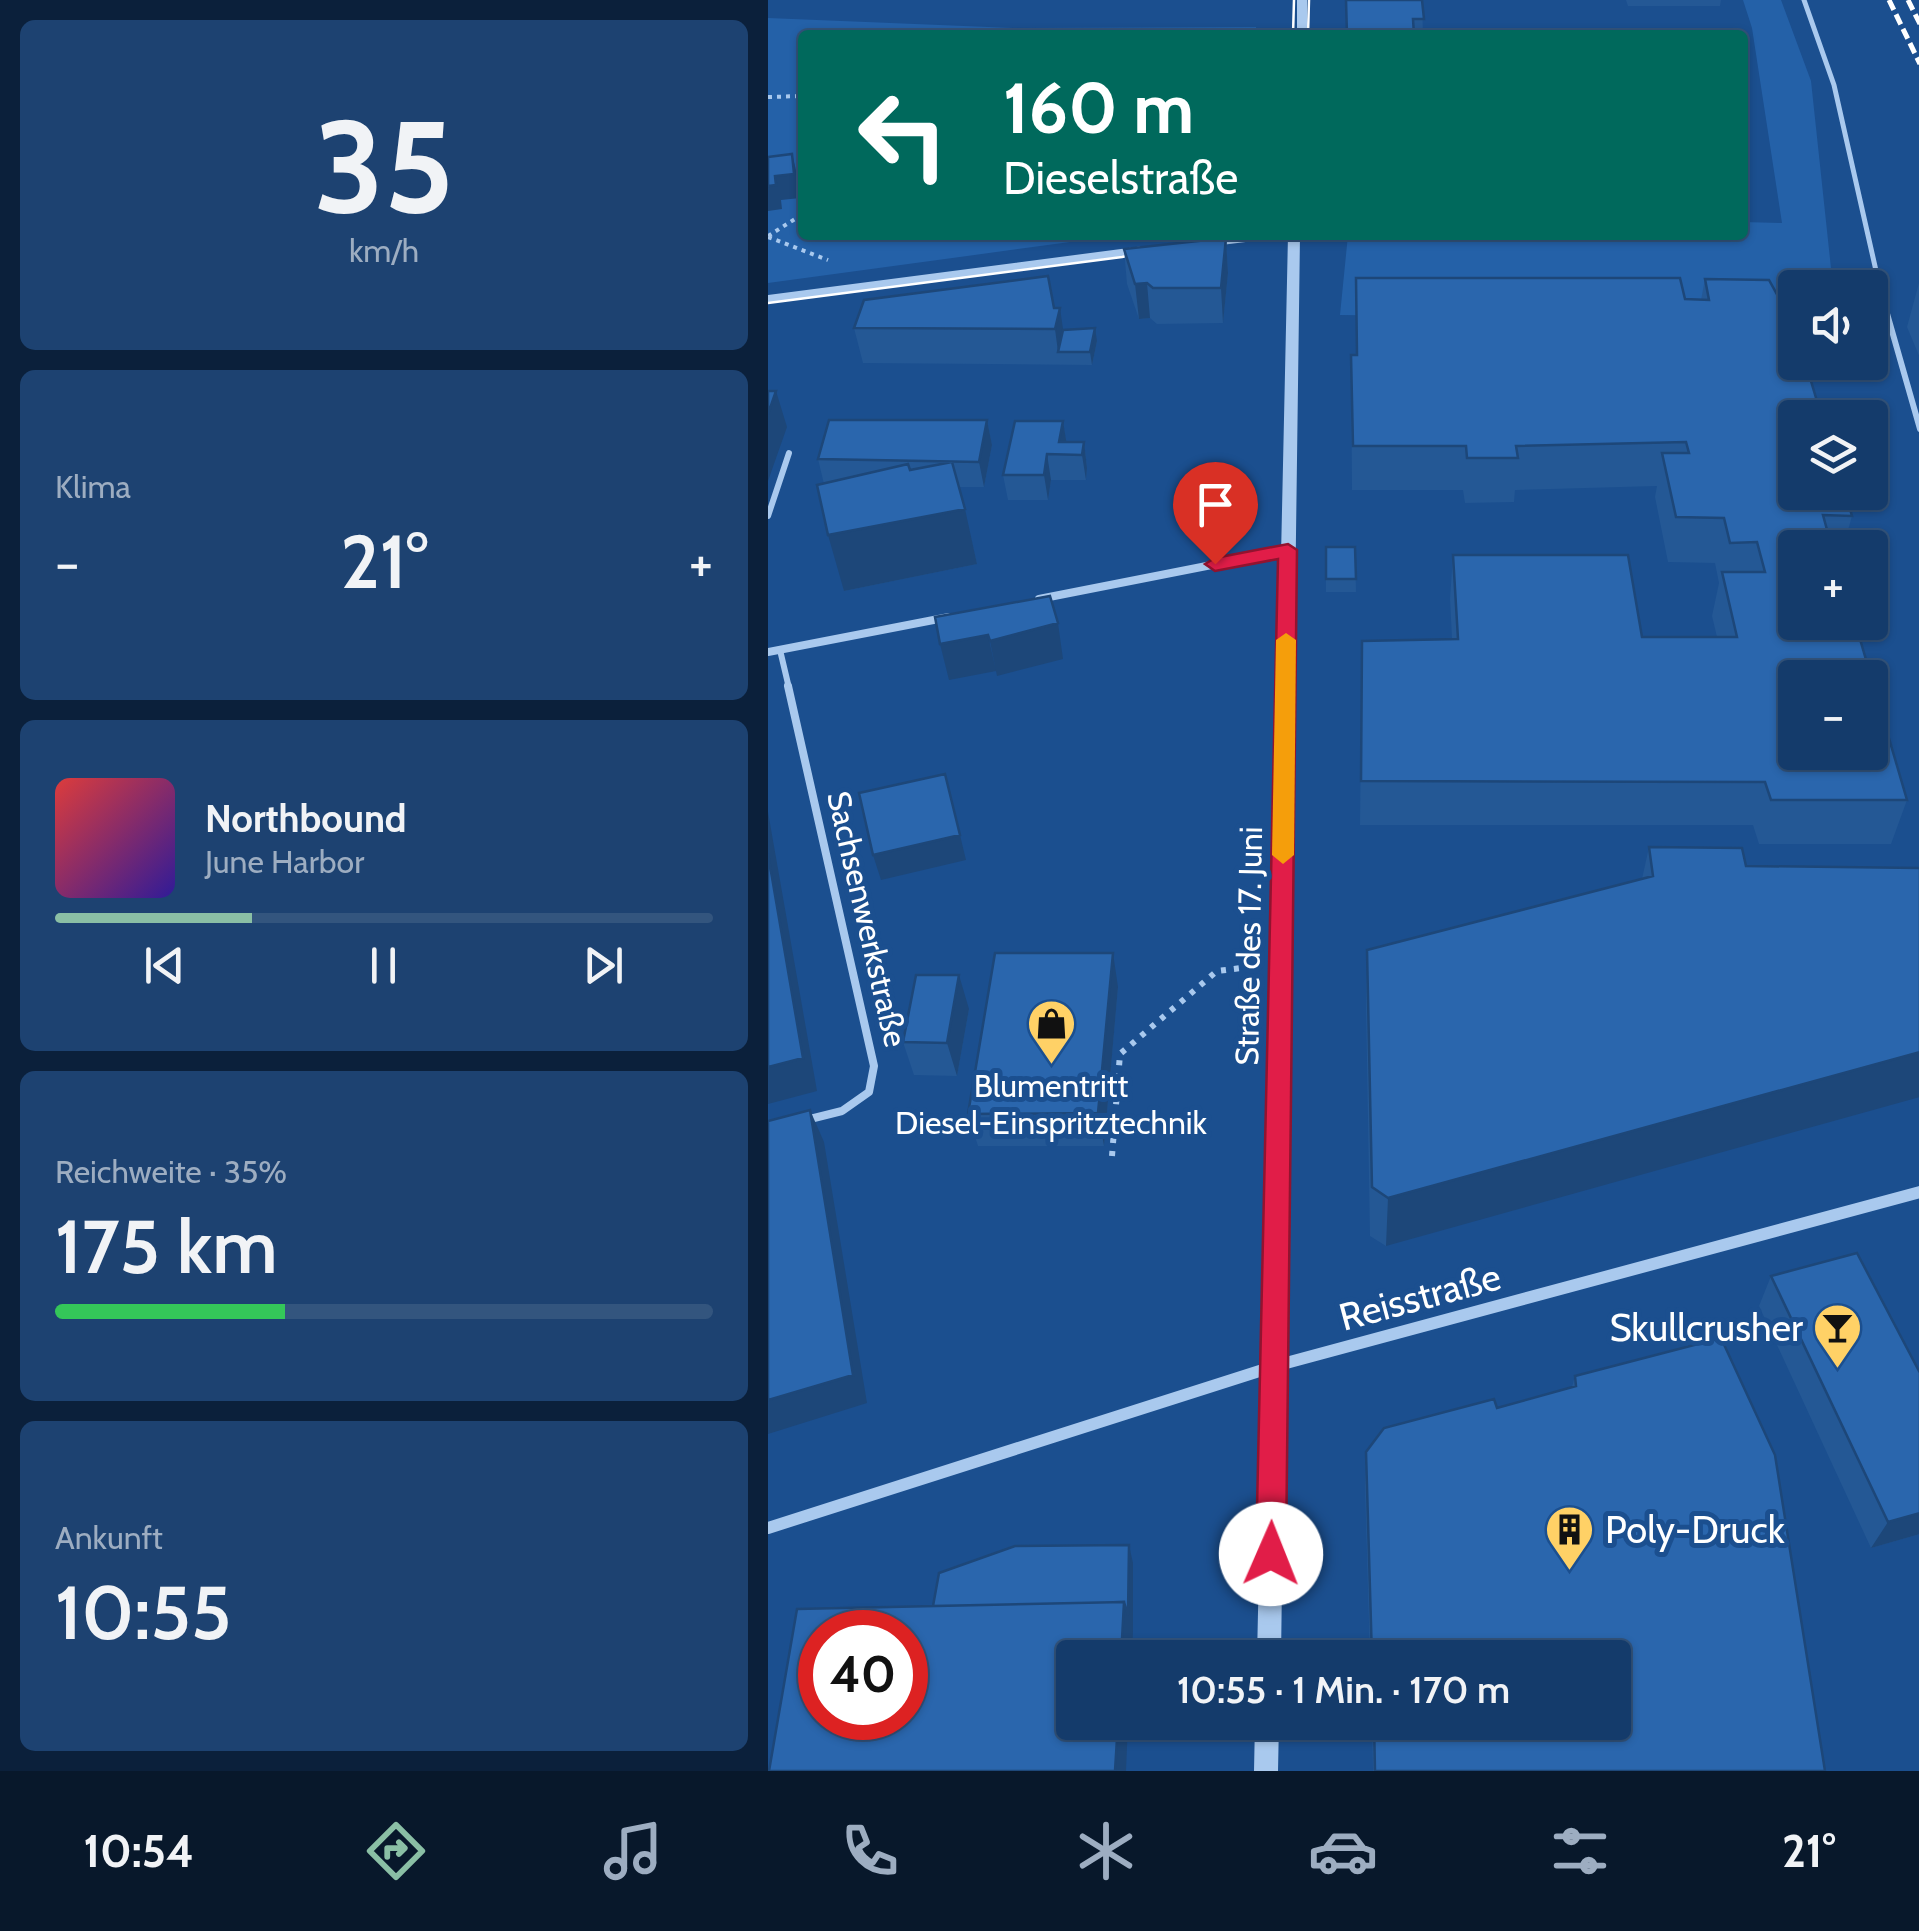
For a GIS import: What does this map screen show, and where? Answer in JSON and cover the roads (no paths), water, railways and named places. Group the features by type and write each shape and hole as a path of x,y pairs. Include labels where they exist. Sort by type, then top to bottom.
{"street":[{"path":"1302,0 1302,30"},
{"path":"1190,244 1226,240"},
{"name":"Straße des 17. Juni","path":"1268,1640 1294,240"},
{"path":"768,299 1157,248"},
{"path":"1023,602 1288,550"},
{"path":"768,652 966,613"},
{"name":"Reisstraße","path":"768,1528 1275,1366 1920,1192"},
{"path":"1266,1771 1267,1740"}],"lane":[{"path":"1804,0 1834,86 1889,327 1920,429"},
{"path":"768,516 789,453"},
{"name":"Sachsenwerkstraße","path":"780,650 874,1066 869,1092 842,1112 786,1125"}],"tram line":[{"path":"1293,30 1294,0"},
{"path":"1308,30 1309,0"},
{"path":"768,303 1122,257 1201,240"}],"railway":[{"path":"1889,0 1920,64"},
{"path":"1908,0 1920,24"}],"place":[{"name":"Blumentritt Diesel-Einspritztechnik","path":"1051,1066"},
{"name":"Skullcrusher","path":"1838,1370"},
{"name":"Poly-Druck","path":"1570,1572"}]}
